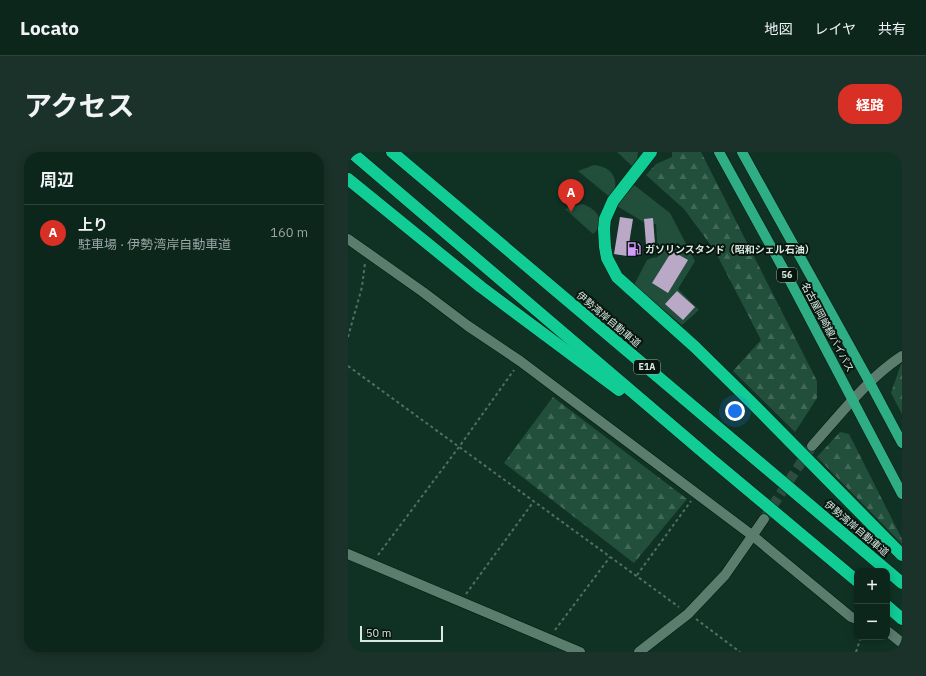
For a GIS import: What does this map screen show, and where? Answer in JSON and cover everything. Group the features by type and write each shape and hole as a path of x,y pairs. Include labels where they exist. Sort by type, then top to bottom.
{"highway":[{"name":"E1A","path":"351,152 711,459 854,578"},
{"name":"伊勢湾岸自動車道","path":"392,152 902,583"},
{"path":"651,152 613,202 605,219 604,229 607,258 617,277 706,357 902,555"},
{"path":"348,179 481,287 711,459"},
{"path":"890,609 902,619"}],"main road":[{"name":"名古屋岡崎線バイパス","path":"719,152 790,281 902,494"},
{"name":"名古屋岡崎線バイパス","path":"742,152 902,443"}],"street":[{"path":"348,239 468,326 520,361 753,536 854,618"},
{"path":"812,446 853,400 892,362 902,356"},
{"path":"639,652 688,614 725,575 764,519"},
{"path":"348,554 580,652"},
{"path":"890,633 902,643"}],"path":[{"path":"348,337 362,287 366,252"},
{"path":"372,564 459,447 520,361"},
{"path":"348,366 611,556 740,652"},
{"path":"637,575 696,494"},
{"path":"461,602 534,501"},
{"path":"548,639 611,556"},
{"path":"856,652 860,640"}],"green space":[{"path":"617,152 638,152 637,159 632,166"},
{"path":"672,152 701,152 817,381 817,398 795,432 733,371 761,340 715,251 684,209 646,175 656,164 672,157"},
{"path":"594,165 601,166 613,176 615,186 611,198 578,171"},
{"path":"634,185 670,213 695,261 678,289 699,310 682,325 634,285 647,260 658,257 656,224 645,223 617,206"},
{"path":"582,204 596,212 600,220 600,225 593,234 565,209"},
{"path":"902,364 902,414 891,393"},
{"path":"553,397 687,499 634,563 504,463"},
{"path":"840,432 849,434 902,539 902,544 817,457"}],"building":[{"path":"620,217 633,219 627,256 614,254"},
{"path":"653,218 655,244 646,244 644,219"},
{"path":"672,251 688,260 668,293 652,283"},
{"path":"677,291 695,307 683,320 665,304"}],"tunnel":[{"path":"764,519 812,446"}],"place":[{"name":"上り","path":"571,212"},
{"name":"ガソリンスタンド（昭和シェル石油）","path":"634,249"}]}
